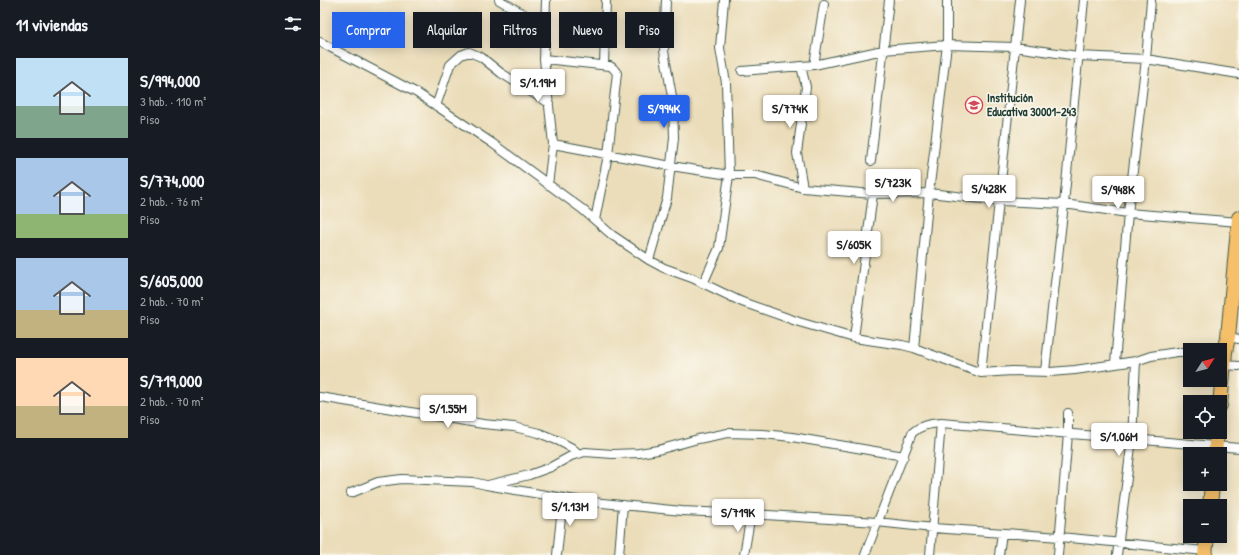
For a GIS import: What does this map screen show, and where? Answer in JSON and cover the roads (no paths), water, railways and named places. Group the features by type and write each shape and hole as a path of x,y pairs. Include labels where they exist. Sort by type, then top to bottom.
{"highway":[{"path":"1227,350 1234,338 1239,218"},
{"path":"1205,553 1206,543"}],"street":[{"path":"499,0 520,12"},
{"path":"546,0 546,12"},
{"path":"604,65 606,0"},
{"path":"649,260 667,198 674,138 672,102 664,50 666,0"},
{"path":"702,284 719,248 729,175 726,83 720,48 724,0"},
{"path":"871,161 889,0"},
{"path":"914,348 929,193 947,45 947,0"},
{"path":"981,373 1020,0"},
{"path":"1045,371 1064,204 1084,0"},
{"path":"1115,364 1128,213 1146,59 1151,0"},
{"path":"814,65 824,4"},
{"path":"320,42 418,93 492,143 582,209 612,235 649,260 742,302 777,315 854,338 914,348 981,373 1075,370 1183,352"},
{"path":"742,71 814,65 883,50 947,45 1015,47 1078,56 1146,59 1239,74"},
{"path":"544,48 544,59 553,144 548,184"},
{"path":"436,106 450,64 461,55 469,52 481,58 501,73 548,102"},
{"path":"544,59 604,65 613,68 616,73 608,155 595,220"},
{"path":"801,66 806,87 797,153 803,188"},
{"path":"553,144 608,155 729,175 755,175 803,188 872,194 929,193 1000,201 1064,204 1128,213 1239,222"},
{"path":"854,338 872,194"},
{"path":"1227,359 1239,366"},
{"path":"1117,555 1132,439 1136,360"},
{"path":"320,397 468,422 514,427 539,433 559,441 572,448 579,454"},
{"path":"1058,555 1068,434 1068,413"},
{"path":"930,555 941,423"},
{"path":"864,555 912,433 917,428 930,424 941,423 1132,439 1216,444 1239,448"},
{"path":"486,485 528,475 551,467 571,456 585,452 613,454 639,453 658,450 698,439 728,434 756,434 792,437 904,456"},
{"path":"351,493 378,482 402,479 473,482 563,498 682,511 877,522 933,528 1060,537 1205,553"},
{"path":"557,555 563,498"},
{"path":"619,555 623,505"},
{"path":"744,555 751,514"},
{"path":"999,555 1002,533"}],"place":[{"name":"Institución Educativa 30001-243","path":"974,105"}]}
